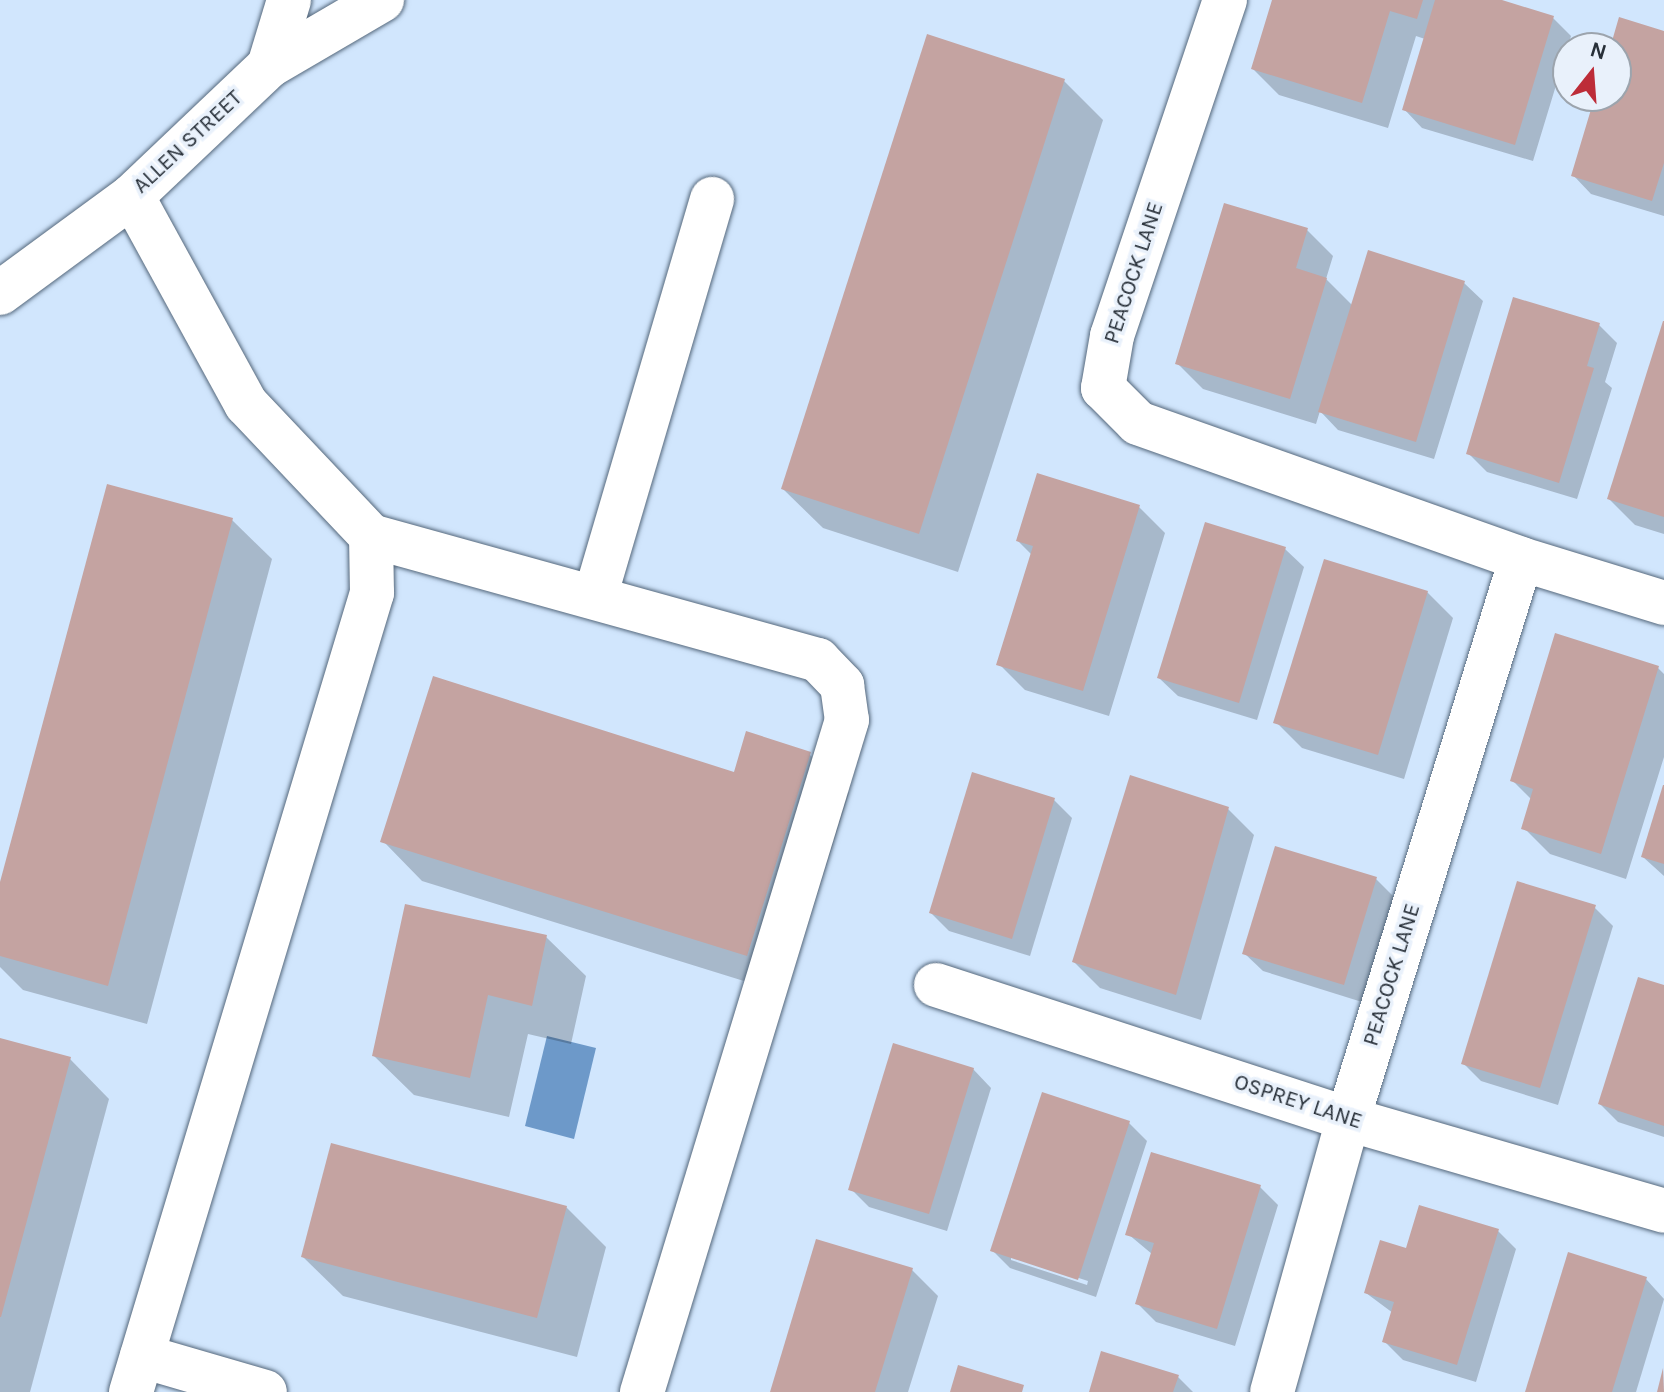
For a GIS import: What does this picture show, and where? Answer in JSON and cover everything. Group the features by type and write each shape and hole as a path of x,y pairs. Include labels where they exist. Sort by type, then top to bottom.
{"street":[{"path":"269,66 289,0"},
{"name":"ALLEN STREET","path":"0,293 132,196 269,66 382,0"},
{"name":"PEACOCK LANE","path":"1225,0 1112,336 1103,388 1138,423 1521,559 1664,603"},
{"path":"132,196 246,404 371,536 818,660 842,685 847,720 642,1392"},
{"path":"595,597 712,199"},
{"path":"265,1392 136,1374 372,593 371,536"},
{"name":"PEACOCK LANE","path":"1272,1392 1348,1119 1521,559"},
{"name":"OSPREY LANE","path":"936,985 1348,1119 1664,1211"}],"water":[{"path":"547,1036 596,1048 574,1139 525,1126"}],"building":[{"path":"1272,0 1423,0 1417,19 1390,11 1362,103 1251,69"},
{"path":"1435,0 1502,0 1554,16 1515,145 1402,110"},
{"path":"1619,17 1664,31 1664,163 1652,201 1571,176 1590,112 1632,112 1632,32 1615,32"},
{"path":"927,34 1065,79 919,534 781,489"},
{"path":"1224,203 1308,228 1296,268 1327,278 1290,399 1175,364"},
{"path":"1368,250 1465,281 1416,442 1318,412"},
{"path":"1513,297 1600,323 1587,366 1594,368 1559,483 1466,454"},
{"path":"1664,321 1664,517 1607,499"},
{"path":"1037,473 1140,505 1083,691 996,665 1033,546 1016,541"},
{"path":"107,484 233,518 108,986 0,956 0,882"},
{"path":"1205,522 1286,547 1239,703 1157,678"},
{"path":"1324,559 1428,591 1378,755 1273,723"},
{"path":"1555,633 1659,666 1601,854 1521,829 1533,789 1510,781"},
{"path":"433,676 734,772 746,731 811,752 747,956 380,842"},
{"path":"972,772 1055,798 1012,939 929,913"},
{"path":"1130,775 1229,807 1176,995 1072,962"},
{"path":"1664,785 1664,864 1641,857"},
{"path":"1275,846 1377,877 1344,985 1242,954"},
{"path":"1517,881 1596,905 1540,1088 1461,1064"},
{"path":"405,904 547,935 532,1006 488,995 470,1078 372,1056"},
{"path":"1638,977 1664,985 1664,1126 1598,1104"},
{"path":"0,1038 71,1057 1,1317 0,1317"},
{"path":"893,1043 974,1068 929,1214 848,1190"},
{"path":"1042,1092 1130,1121 1078,1280 990,1251"},
{"path":"331,1143 567,1206 537,1318 301,1257"},
{"path":"1151,1152 1261,1185 1217,1329 1135,1304 1154,1243 1125,1235"},
{"path":"1419,1205 1499,1229 1457,1365 1382,1342 1394,1302 1364,1293 1380,1240 1406,1248"},
{"path":"816,1239 913,1268 875,1392 770,1392"},
{"path":"1568,1252 1647,1277 1612,1392 1525,1392"},
{"path":"1101,1351 1179,1375 1173,1392 1089,1392"},
{"path":"958,1365 1024,1385 1022,1392 950,1392"},
{"path":"1663,1368 1664,1392 1657,1392"}]}
